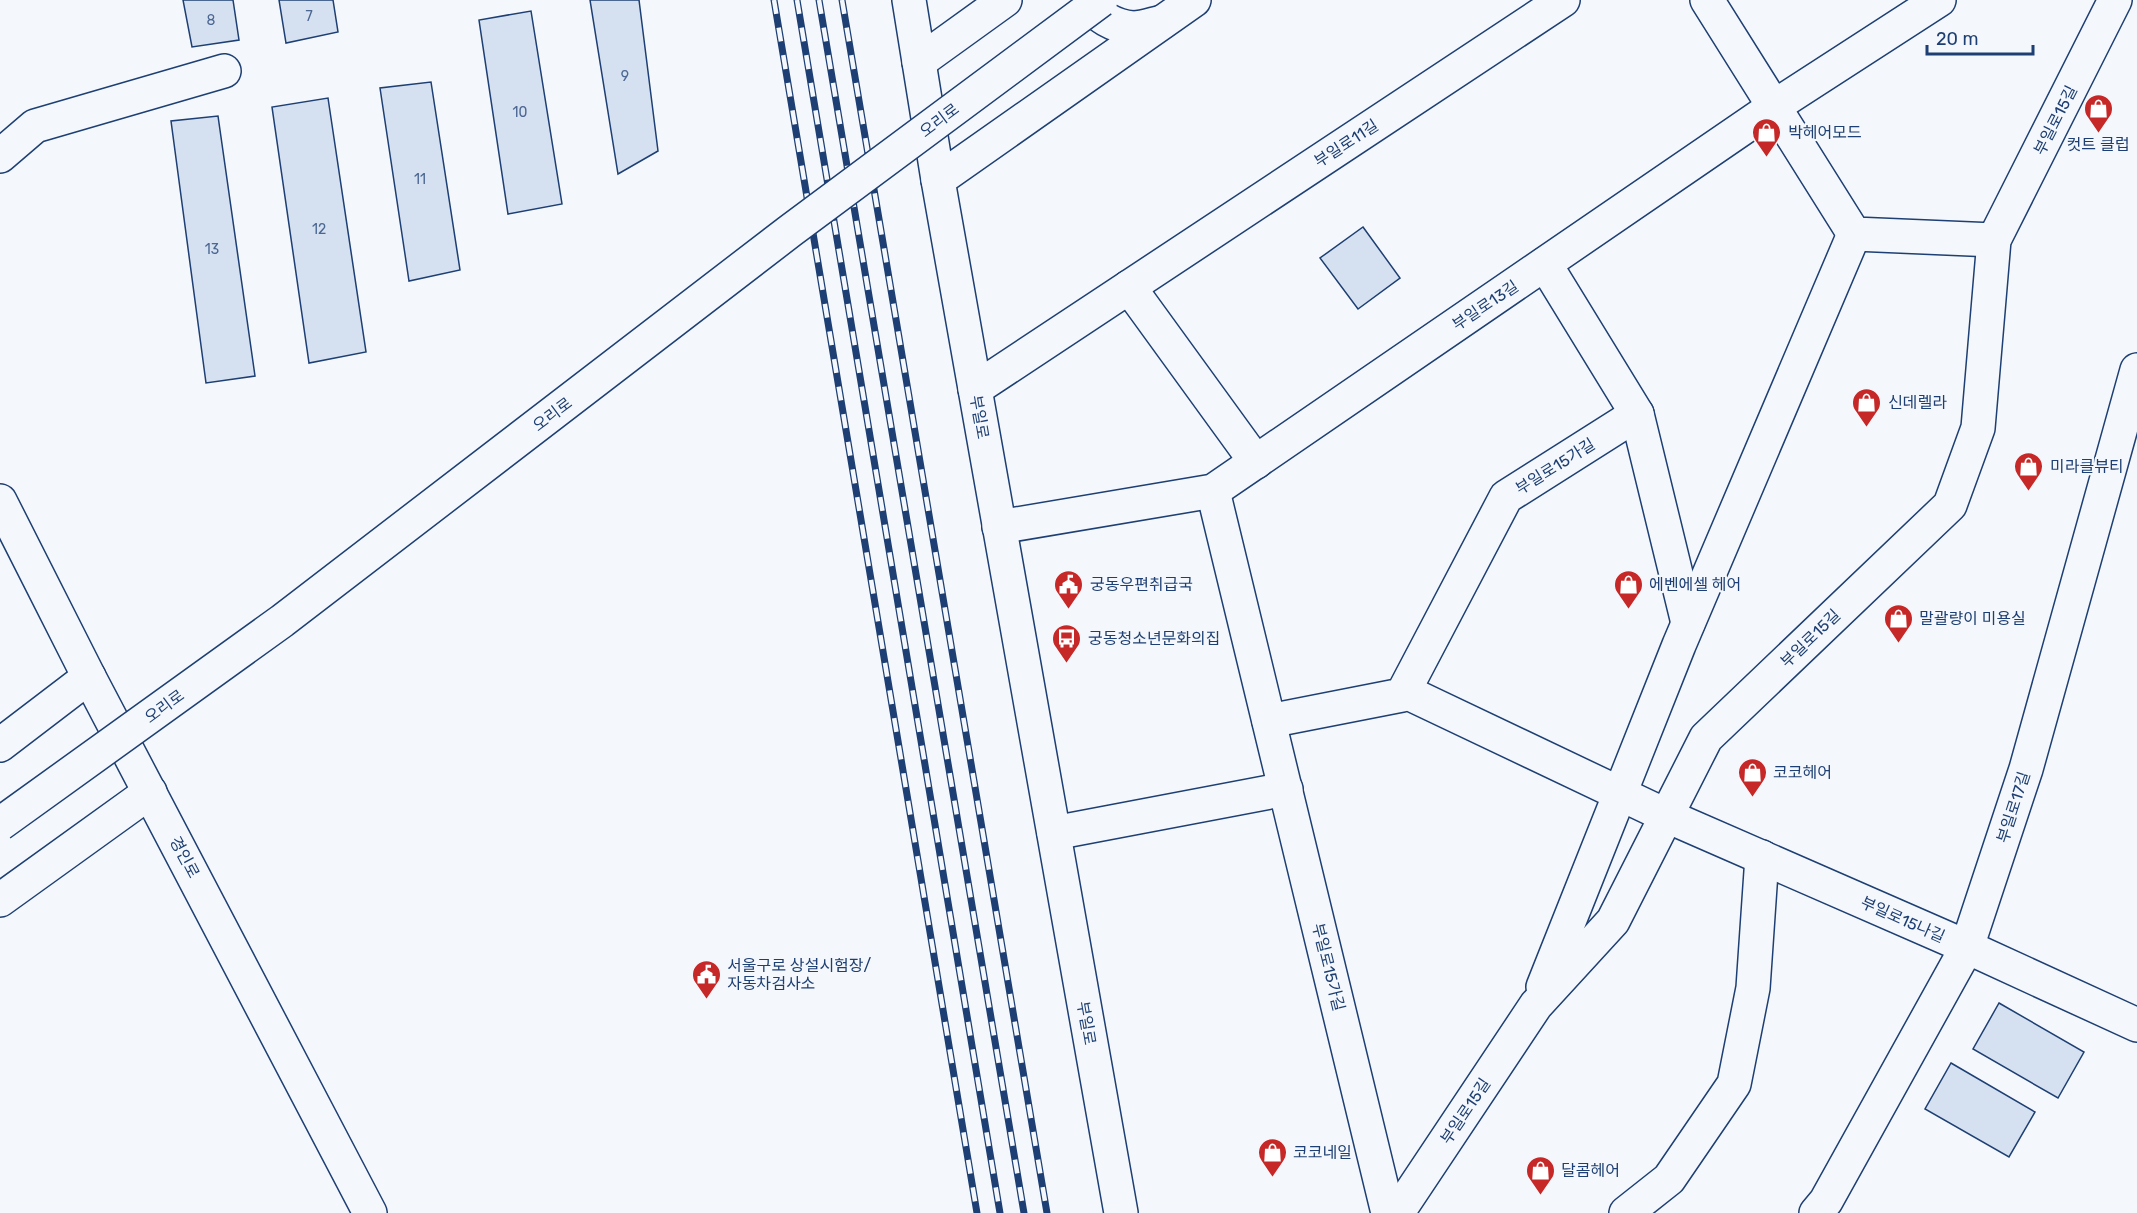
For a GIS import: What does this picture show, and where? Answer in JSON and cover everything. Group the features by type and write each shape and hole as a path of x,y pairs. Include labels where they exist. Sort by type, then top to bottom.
{"street":[{"name":"부일로","path":"909,0 999,527 1121,1213"},
{"path":"919,62 1005,0"},
{"path":"1089,0 1090,7 1110,22 1133,28 1162,22"},
{"name":"오리로","path":"0,824 282,621 790,231 1101,0"},
{"path":"939,180 1194,0"},
{"name":"부일로11길","path":"975,389 1563,0"},
{"path":"1707,0 1854,234 1994,240"},
{"name":"부일로13길","path":"999,527 1213,491 1775,106 1939,0"},
{"name":"부일로15길","path":"1389,1213 1404,1203 1536,1005 1613,921 1706,738 1950,506 1978,428 1994,240 2115,0"},
{"path":"0,156 35,126 224,71"},
{"name":"부일로15길","path":"1536,1005 1688,623 1854,234"},
{"path":"1545,264 1637,414 1688,623"},
{"path":"1130,286 1256,462"},
{"name":"부일로17길","path":"1816,1213 1826,1201 1967,947 2026,769 2137,370"},
{"name":"부일로15가길","path":"1404,691 1506,497 1637,414"},
{"name":"부일로15가길","path":"1213,491 1389,1213"},
{"name":"경인로","path":"0,501 89,677 370,1213"},
{"path":"0,745 89,677"},
{"path":"1269,721 1402,695 1404,691 1667,816"},
{"path":"1054,833 1286,789"},
{"path":"0,900 150,792"},
{"name":"부일로15나길","path":"1667,816 1967,947 2137,1025"},
{"path":"1626,1213 1669,1179 1734,1084 1753,988 1762,857"}],"building":[{"path":"183,0 233,0 239,40 192,47"},
{"path":"279,0 333,0 338,32 286,43"},
{"path":"590,0 639,0 658,151 618,174"},
{"path":"531,11 562,204 508,214 479,20"},
{"path":"431,82 460,270 409,281 380,88"},
{"path":"328,98 366,352 309,363 272,107"},
{"path":"218,116 255,376 206,383 171,121"},
{"path":"1363,227 1400,278 1358,309 1320,258"},
{"path":"1999,1003 2084,1052 2058,1098 1973,1049"},
{"path":"1951,1063 2035,1112 2009,1157 1925,1109"}],"railway":[{"path":"774,0 977,1213"},
{"path":"797,0 1000,1213"},
{"path":"819,0 1024,1213"},
{"path":"842,0 1047,1213"}],"place":[{"name":"컷트 클럽","path":"2098,134"},
{"name":"박헤어모드","path":"1767,158"},
{"name":"신데렐라","path":"1867,428"},
{"name":"미라클뷰티","path":"2029,492"},
{"name":"궁동우편취급국","path":"1069,610"},
{"name":"에벤에셀 헤어","path":"1628,610"},
{"name":"말괄량이 미용실","path":"1898,644"},
{"name":"궁동청소년문화의집","path":"1067,664"},
{"name":"코코헤어","path":"1752,798"},
{"name":"서울구로 상설시험장/ 자동차검사소","path":"706,1000"},
{"name":"코코네일","path":"1272,1178"},
{"name":"달콤헤어","path":"1540,1196"}]}
